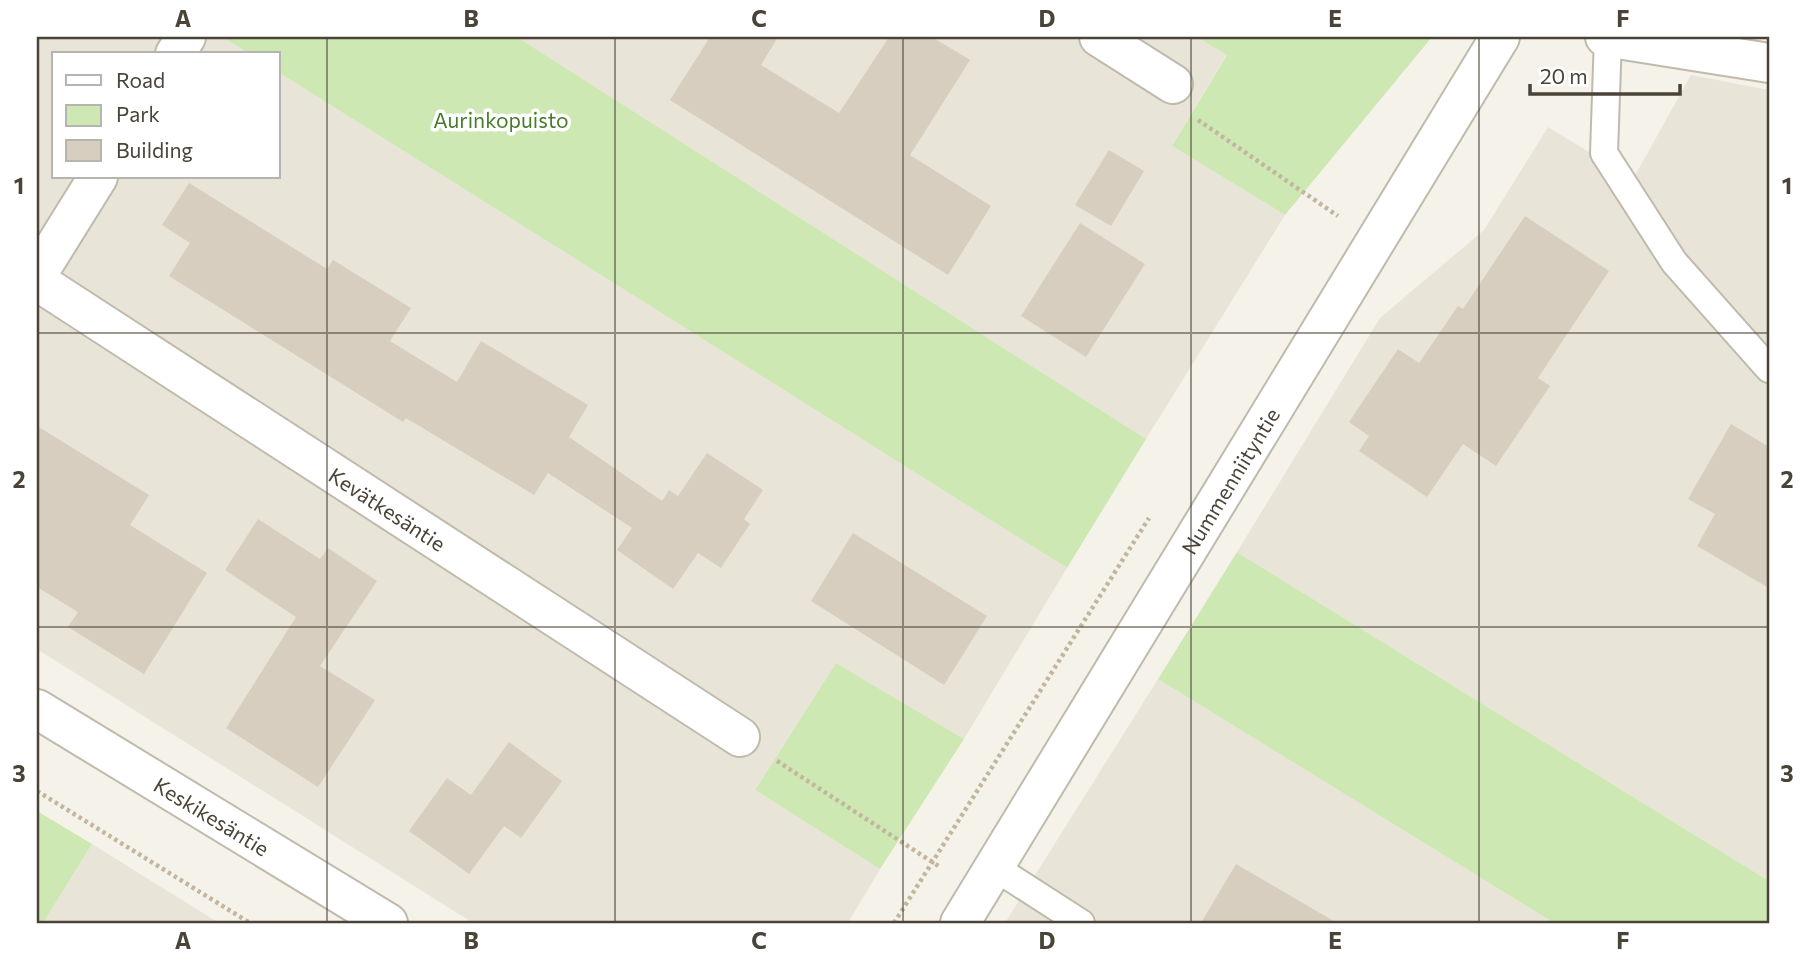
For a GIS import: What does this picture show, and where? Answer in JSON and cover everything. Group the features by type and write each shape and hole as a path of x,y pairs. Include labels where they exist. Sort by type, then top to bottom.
{"street":[{"path":"176,52 186,37"},
{"path":"1099,37 1173,84"},
{"name":"Nummenniityntie","path":"960,923 1500,37"},
{"path":"1607,37 1769,63"},
{"path":"37,278 97,178"},
{"name":"Kevätkesäntie","path":"37,278 740,737"},
{"name":"Keskikesäntie","path":"37,709 388,923"}],"lane":[{"path":"1607,37 1604,153 1674,262 1769,369"},
{"path":"987,879 1081,923"}],"path":[{"path":"1173,84 1195,117 1340,217"},
{"path":"894,923 1154,510"},
{"path":"740,737 932,861 987,879"},
{"path":"37,791 250,923"}],"shaded area":[{"path":"37,37 222,37 247,52 52,52 52,178 280,178 280,73 1067,568 964,739 836,663 755,790 880,869 848,923 473,923 37,649"},
{"path":"517,37 1197,37 1227,54 1172,146 1285,215 1146,439"},
{"path":"1691,75 1769,90 1769,881 1237,552 1380,318 1484,230 1548,127 1633,179"},
{"path":"1158,679 1554,923 1005,923"},
{"path":"92,844 219,923 43,923"}],"green space":[{"name":"Aurinkopuisto","path":"222,37 517,37 1146,439 1067,568 280,73 280,52 247,52"},
{"path":"1197,37 1432,37 1285,215 1172,146 1227,55"},
{"path":"1237,552 1769,881 1769,923 1554,923 1158,679"},
{"path":"836,663 964,739 880,869 755,790"},
{"path":"37,811 92,844 43,923 37,923"}],"building":[{"path":"710,37 778,37 761,65 839,113 889,37 932,37 970,60 910,155 991,206 948,275 670,100"},
{"path":"1109,150 1144,171 1111,226 1075,205"},
{"path":"189,183 327,269 333,260 411,308 390,341 457,382 481,341 588,405 569,437 662,501 669,490 678,496 707,453 763,490 744,519 750,524 721,568 698,553 673,589 617,550 632,528 548,473 534,495 406,418 403,422 169,276 190,243 162,225"},
{"path":"1525,216 1609,271 1538,378 1550,386 1496,466 1463,444 1427,497 1359,451 1369,436 1349,422 1398,349 1419,363 1458,306 1463,309"},
{"path":"1080,223 1145,264 1086,357 1021,316"},
{"path":"1731,424 1769,447 1769,588 1697,546 1715,514 1688,499"},
{"path":"37,426 149,495 130,525 207,573 144,674 68,627 78,612 37,587"},
{"path":"258,519 320,559 328,548 377,581 320,666 375,700 318,787 226,728 296,617 225,570"},
{"path":"853,533 987,616 944,685 811,601"},
{"path":"509,742 562,781 521,838 504,826 469,874 409,831 447,778 471,795"},
{"path":"1236,864 1337,923 1201,923"}]}
